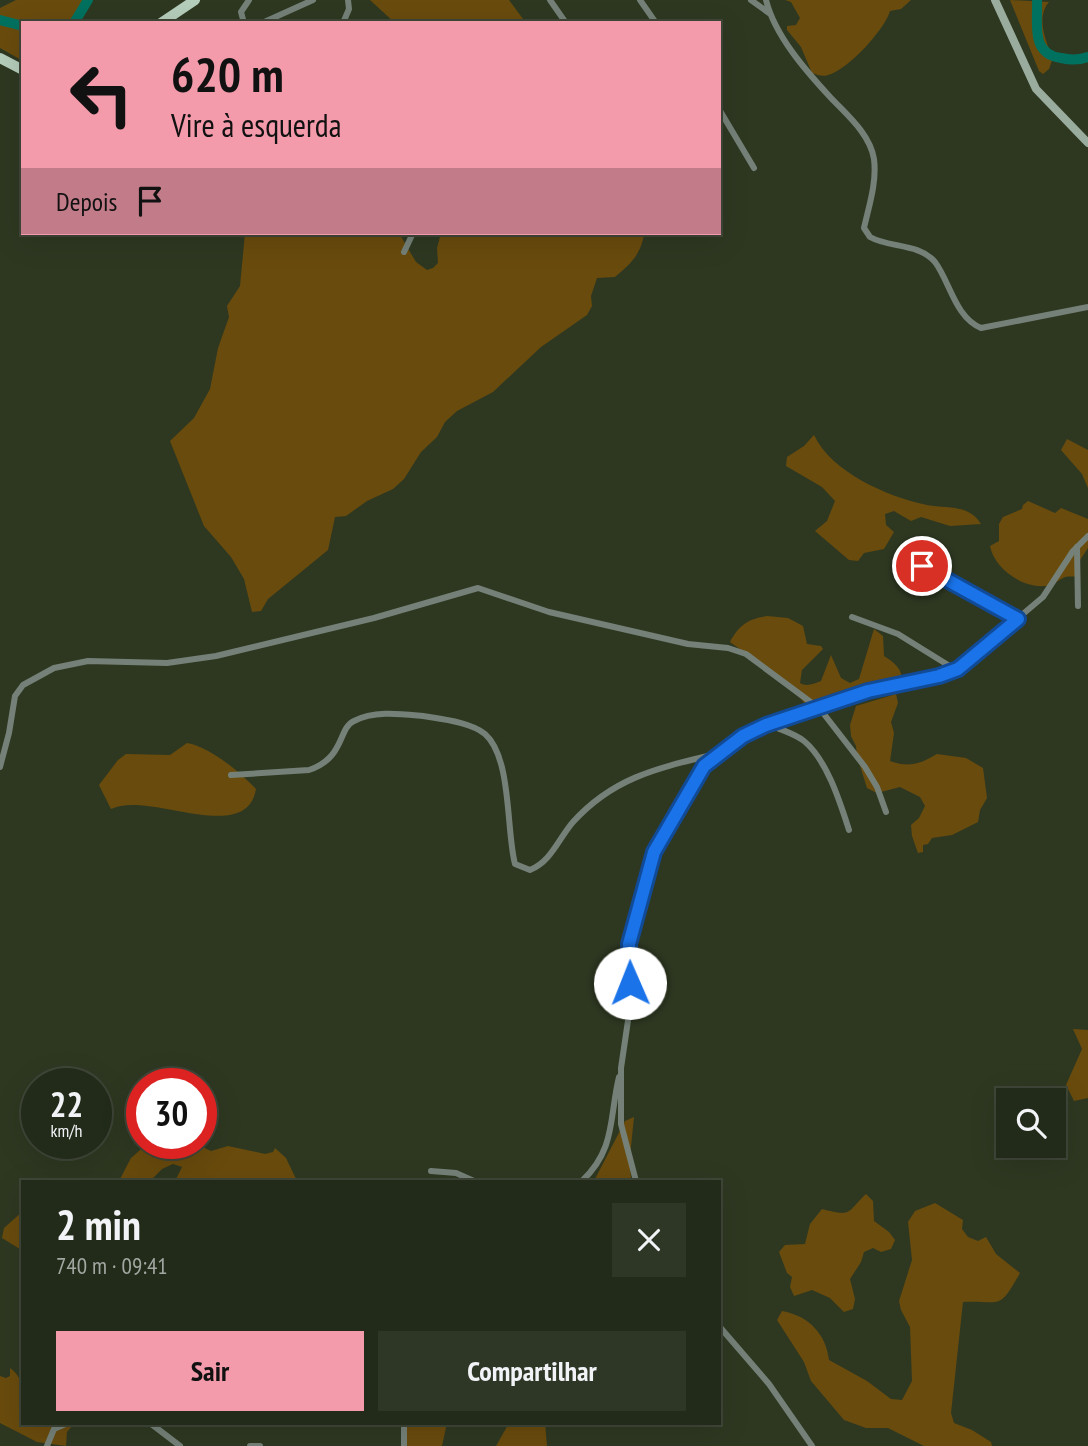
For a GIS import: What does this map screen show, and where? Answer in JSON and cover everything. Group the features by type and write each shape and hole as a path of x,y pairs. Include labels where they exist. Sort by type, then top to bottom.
{"main road":[{"path":"164,21 195,0"},
{"path":"995,0 1036,89 1088,143"},
{"path":"0,58 21,69"}],"street":[{"path":"243,21 241,12 249,0"},
{"path":"266,21 313,0"},
{"path":"344,21 349,9 348,0"},
{"path":"550,0 565,21"},
{"path":"640,0 655,21"},
{"path":"751,0 769,13"},
{"path":"766,0 769,13 793,51 858,127 869,145 874,158 874,180 864,228 870,237 921,252 933,261 968,319 981,328 1088,307"},
{"path":"721,112 754,168"},
{"path":"404,252 412,235"},
{"path":"583,1180 594,1170 609,1143 630,1007 629,944 648,869 654,852 704,766 743,736 769,724 868,691 956,670 969,662 1043,597 1077,547 1088,536"},
{"path":"1077,547 1078,606"},
{"path":"922,566 1018,619"},
{"path":"0,767 15,696 23,685 54,668 88,661 167,663 216,656 374,618 471,588 487,590 549,612 688,644 736,650 820,709 865,767 877,787 886,812"},
{"path":"852,617 898,634 956,670"},
{"path":"231,775 317,768 335,753 349,724 358,719 392,713 438,718 478,729 492,742 500,763 515,864 530,870 543,862 572,824 608,790 649,771 718,754"},
{"path":"769,724 802,740 810,747 838,796 849,830"},
{"path":"621,1068 621,1124 636,1180"},
{"path":"431,1171 456,1174 471,1180"},
{"path":"721,1328 769,1384 812,1446"},
{"path":"47,1446 54,1429 63,1425"},
{"path":"153,1425 180,1446"},
{"path":"404,1425 404,1446"},
{"path":"250,1446 261,1446"}],"shaded area":[{"path":"16,0 88,0 77,21 21,21 21,60 0,48 0,8"},
{"path":"370,0 509,0 525,21 393,21"},
{"path":"785,0 911,0 901,9 890,11 881,28 855,57 836,72 820,76 812,73 801,47 787,30 787,26 796,25 800,18 791,2"},
{"path":"1010,0 1049,2 1042,22 1053,58 1049,69 1043,74 1039,71"},
{"path":"245,235 400,235 416,262 427,270 438,263 437,248 440,235 644,235 637,254 625,268 615,277 597,278 591,296 592,306 587,315 541,347 493,392 457,411 445,422 437,437 421,452 404,479 393,489 367,501 346,516 335,517 328,550 268,599 261,611 252,612 244,579 231,557 204,526 170,441 194,418 210,389 218,348 229,317 227,306 240,286"},
{"path":"814,435 833,460 862,481 912,501 964,510 981,524 950,526 921,517 911,521 894,511 885,514 886,525 894,532 884,549 864,553 858,561 849,560 815,531 827,521 835,501 822,487 786,466 787,457 804,446"},
{"path":"1067,439 1088,450 1088,488 1082,474 1061,450"},
{"path":"1028,501 1055,513 1061,508 1088,519 1088,548 1078,563 1077,576 1036,586 1010,575 997,562 990,546 999,541 999,524 1003,517 1022,509"},
{"path":"767,616 788,618 803,626 807,644 821,646 823,649 802,670 800,683 808,685 821,681 831,655 841,678 850,683 859,679 874,629 883,636 884,656 898,667 900,680 892,689 808,714 799,696 730,642 745,624"},
{"path":"896,694 898,703 891,722 894,733 890,761 914,764 937,754 966,758 983,768 987,798 980,810 978,822 952,835 932,838 928,844 923,845 923,852 918,853 911,825 919,818 925,806 920,797 900,787 877,793 867,788 851,736 850,725 856,706"},
{"path":"187,743 215,755 256,789 248,806 234,814 216,816 148,806 128,805 111,809 99,785 118,760 126,754 170,755"},
{"path":"1073,1029 1088,1030 1088,1098 1074,1101 1066,1085 1082,1049"},
{"path":"634,1117 630,1156 631,1180 595,1180 625,1121"},
{"path":"228,1146 265,1154 273,1152 275,1148 286,1158 297,1180 176,1180 182,1167 173,1164 162,1169 151,1180 120,1180 130,1159 217,1159 217,1149"},
{"path":"866,1194 873,1201 874,1221 895,1240 891,1249 881,1252 873,1248 864,1252 850,1279 855,1299 853,1309 844,1312 830,1298 812,1290 794,1296 790,1287 792,1277 787,1273 779,1252 785,1245 805,1244 810,1224 822,1209 848,1212"},
{"path":"935,1203 963,1220 962,1229 968,1237 978,1241 986,1237 996,1254 1020,1273 1003,1299 992,1302 963,1302 951,1413 954,1423 972,1430 991,1442 992,1446 924,1446 888,1428 866,1428 844,1420 811,1381 804,1362 777,1320 782,1311 808,1322 820,1334 829,1360 867,1381 891,1399 902,1400 912,1381 910,1327 899,1301 912,1260 908,1222 915,1211"},
{"path":"21,1213 21,1250 2,1238 4,1228"},
{"path":"10,1368 21,1383 21,1425 80,1425 72,1426 67,1432 66,1446 37,1442 0,1423 0,1376 10,1376"},
{"path":"407,1425 447,1425 442,1446 406,1446"},
{"path":"508,1425 545,1425 547,1446 496,1446"}],"waterway":[{"path":"75,21 88,0"},
{"path":"1037,0 1038,36 1044,50 1064,59 1088,57"},
{"path":"0,20 21,25"}],"route":[{"path":"630,983 629,944 648,869 654,852 704,766 743,736 766,725 868,691 939,676 958,669 1018,619 922,566"}]}
